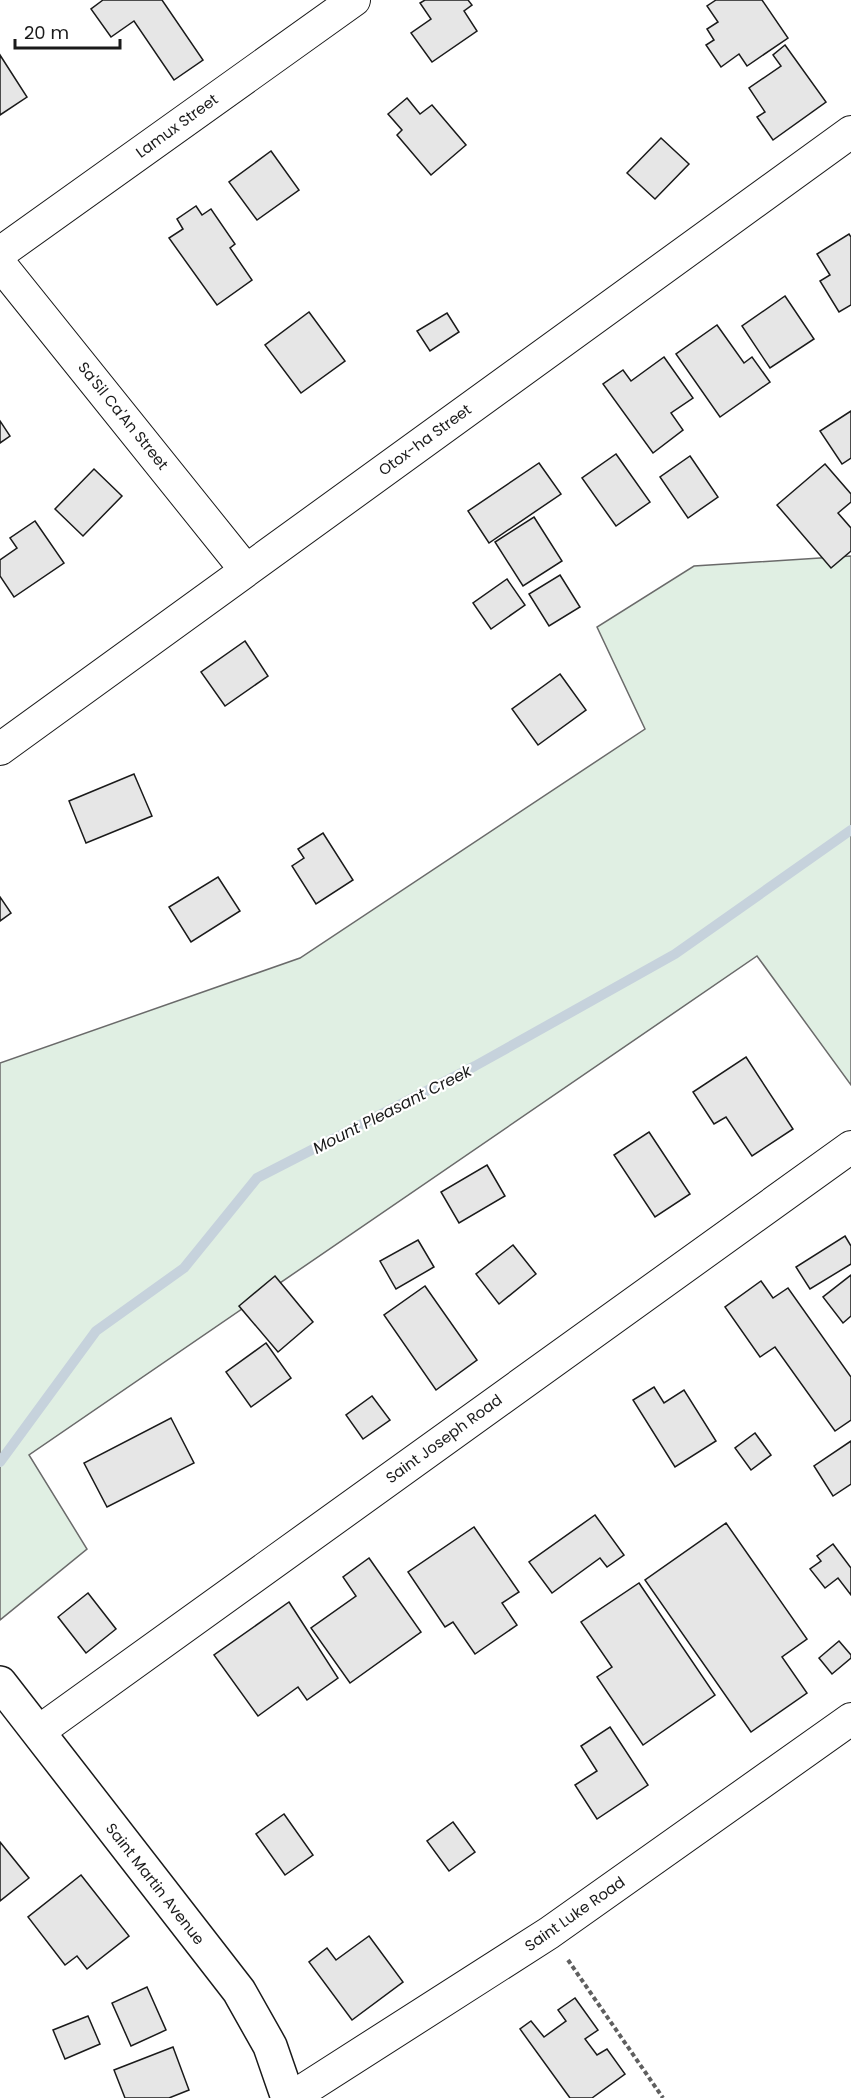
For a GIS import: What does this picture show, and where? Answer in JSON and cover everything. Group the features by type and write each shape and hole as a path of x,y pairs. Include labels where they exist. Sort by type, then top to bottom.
{"street":[{"name":"Lamux Street","path":"0,253 354,0"},
{"name":"Otox-ha Street","path":"0,749 245,569 851,132"},
{"name":"Sa'Sil Ca'An Street","path":"0,264 245,569"},
{"name":"Saint Joseph Road","path":"38,1732 851,1147"},
{"name":"Saint Martin Avenue","path":"0,1683 239,1991 270,2046 289,2098"},
{"name":"Saint Luke Road","path":"289,2098 549,1933 851,1719"}],"path":[{"path":"549,1933 663,2098"}],"green space":[{"path":"851,556 851,1085 757,956 29,1455 87,1549 0,1620 0,1063 300,958 645,729 597,627 694,566"}],"building":[{"path":"103,0 162,0 203,60 174,80 134,21 111,37 91,9"},
{"path":"425,0 468,0 472,5 464,11 477,31 432,62 411,33 431,19 420,3"},
{"path":"716,0 762,0 788,38 747,66 739,54 721,67 706,45 714,40 707,29 718,22 707,6"},
{"path":"785,45 826,102 773,140 757,117 765,112 749,88 781,66 773,55"},
{"path":"0,55 27,97 0,115"},
{"path":"407,98 420,114 432,105 466,145 431,175 397,135 402,130 388,114"},
{"path":"661,138 689,164 655,199 627,173"},
{"path":"271,151 299,190 257,220 229,182"},
{"path":"196,206 202,215 211,209 235,244 230,248 252,280 217,305 169,238 183,229 177,219"},
{"path":"849,234 851,237 851,305 839,312 820,281 830,275 817,254"},
{"path":"785,296 814,339 770,368 742,326"},
{"path":"309,312 345,361 301,393 265,345"},
{"path":"447,313 459,332 430,351 417,331"},
{"path":"717,325 744,363 752,357 770,382 720,417 676,354"},
{"path":"664,357 693,398 671,413 683,430 653,453 603,384 623,370 631,381"},
{"path":"851,411 851,458 842,464 820,431"},
{"path":"0,421 10,436 0,443"},
{"path":"616,454 650,502 616,526 582,478"},
{"path":"690,456 718,497 688,518 660,477"},
{"path":"539,463 561,494 489,543 468,511"},
{"path":"825,464 851,494 851,502 838,513 851,528 851,551 831,568 777,505"},
{"path":"94,469 122,496 83,536 55,509"},
{"path":"534,517 562,561 523,586 495,542"},
{"path":"35,521 64,563 14,597 0,576 0,560 17,548 10,538"},
{"path":"560,575 580,607 549,626 529,594"},
{"path":"507,579 525,605 491,629 473,603"},
{"path":"245,641 268,676 225,706 201,672"},
{"path":"560,674 586,710 538,745 512,709"},
{"path":"134,774 152,816 86,843 69,801"},
{"path":"323,833 353,880 316,904 292,866 304,858 298,849"},
{"path":"218,877 240,911 191,942 169,907"},
{"path":"0,897 11,913 0,921"},
{"path":"746,1057 793,1129 752,1156 726,1117 714,1124 693,1092"},
{"path":"649,1132 690,1194 655,1217 614,1155"},
{"path":"487,1165 505,1196 459,1223 441,1192"},
{"path":"845,1236 851,1246 851,1264 810,1289 796,1267"},
{"path":"418,1240 434,1267 396,1289 380,1261"},
{"path":"513,1245 536,1274 499,1304 476,1274"},
{"path":"851,1275 851,1316 843,1323 823,1297"},
{"path":"275,1276 313,1322 278,1352 239,1306"},
{"path":"761,1281 773,1298 788,1288 851,1377 851,1420 835,1431 775,1347 760,1357 725,1307"},
{"path":"425,1286 477,1360 436,1390 384,1315"},
{"path":"266,1343 291,1378 251,1407 226,1372"},
{"path":"654,1387 664,1403 684,1390 716,1441 675,1467 633,1400"},
{"path":"372,1396 390,1420 363,1439 346,1415"},
{"path":"171,1418 194,1463 107,1507 84,1463"},
{"path":"755,1433 771,1455 751,1470 735,1448"},
{"path":"851,1441 851,1484 833,1496 814,1466"},
{"path":"595,1515 624,1555 607,1567 600,1558 552,1593 529,1562"},
{"path":"726,1523 807,1639 782,1657 807,1693 751,1732 645,1580"},
{"path":"474,1527 519,1592 502,1603 517,1625 475,1654 453,1622 445,1627 408,1572"},
{"path":"833,1544 851,1568 851,1595 838,1578 825,1588 810,1569 821,1561 817,1556"},
{"path":"369,1558 421,1632 350,1683 311,1628 356,1596 343,1577"},
{"path":"639,1583 715,1695 643,1745 597,1677 612,1667 581,1622"},
{"path":"88,1593 116,1629 86,1653 58,1617"},
{"path":"289,1602 338,1678 307,1700 298,1687 258,1716 214,1655"},
{"path":"839,1641 851,1658 832,1674 819,1658"},
{"path":"610,1727 648,1785 597,1819 575,1785 597,1771 581,1746"},
{"path":"284,1814 313,1855 285,1875 256,1834"},
{"path":"453,1822 475,1852 449,1871 427,1841"},
{"path":"0,1842 29,1878 0,1901"},
{"path":"81,1875 129,1936 87,1969 77,1956 65,1965 28,1917"},
{"path":"369,1936 403,1982 352,2020 309,1962 327,1948 336,1960"},
{"path":"147,1987 166,2030 131,2046 112,2003"},
{"path":"575,1998 598,2030 585,2039 597,2055 607,2049 625,2074 592,2098 570,2098 520,2029 531,2021 544,2037 566,2021 558,2010"},
{"path":"88,2016 100,2044 65,2059 53,2030"},
{"path":"173,2047 189,2090 169,2098 125,2098 114,2070"}],"waterway":[{"name":"Mount Pleasant Creek","path":"0,1462 96,1331 184,1268 257,1178 475,1066 675,954 851,830"}]}
